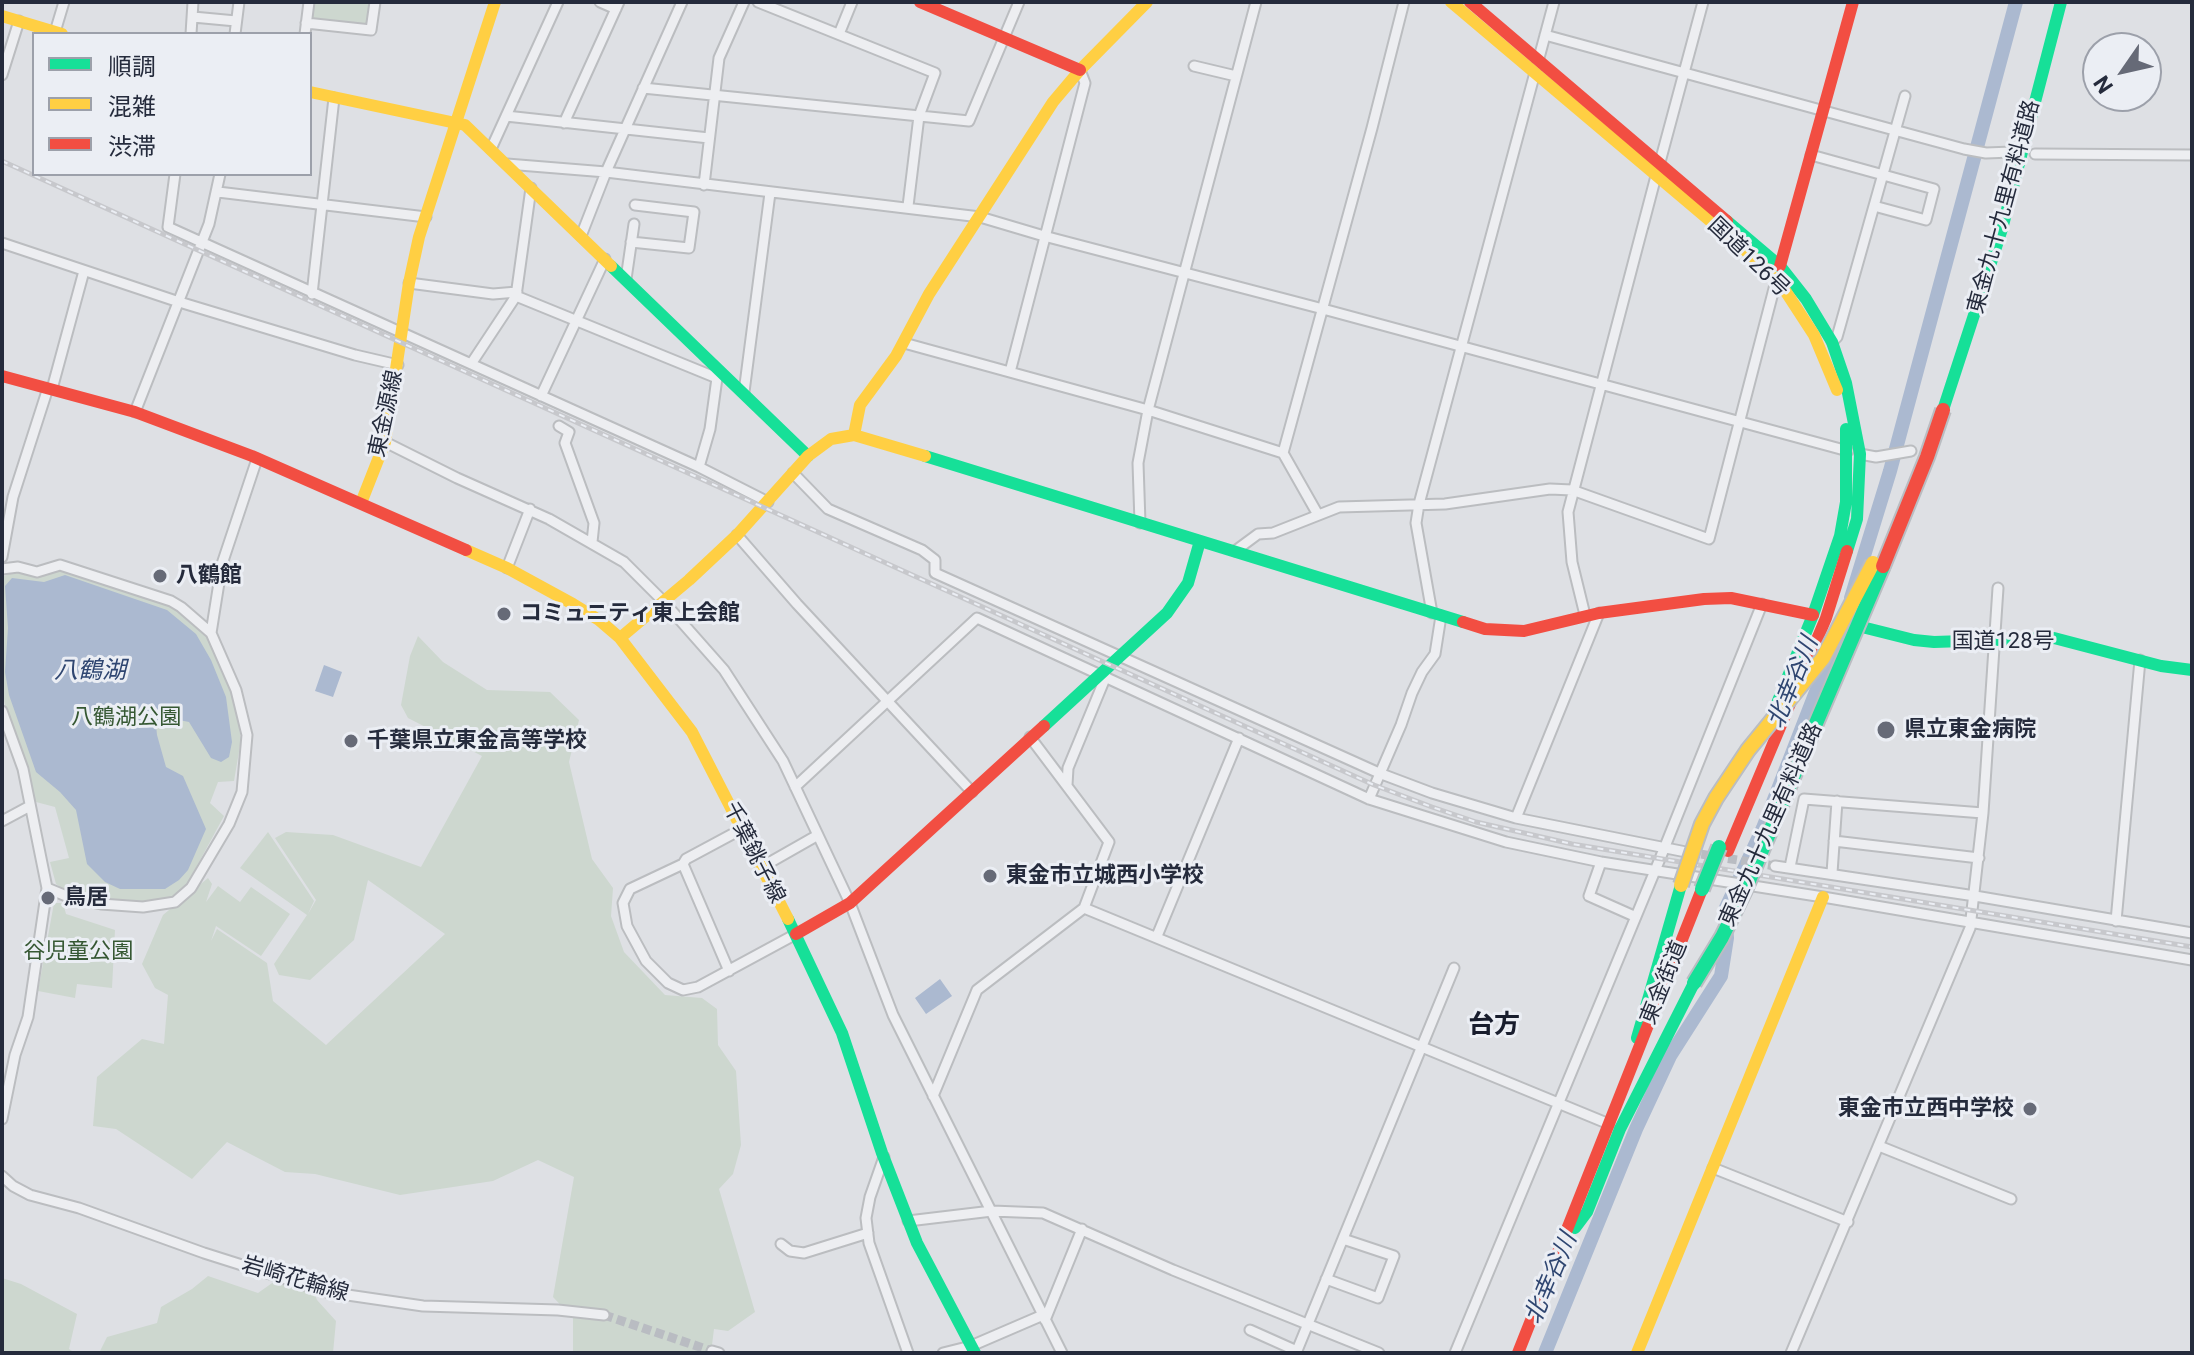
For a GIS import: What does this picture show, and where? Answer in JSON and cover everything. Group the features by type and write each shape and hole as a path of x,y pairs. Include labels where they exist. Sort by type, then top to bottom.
{"main road":[{"name":"東金源線","path":"361,503 385,442 409,283 426,217 495,2"},
{"path":"620,638 737,535 808,456 831,439 854,435 860,405 904,343 929,294 1053,102 1147,2"},
{"name":"国道126号","path":"1451,2 1536,67 1658,169 1731,238 1778,273 1806,299 1832,342 1852,406 1854,453 1840,536 1820,616"},
{"name":"国道126号","path":"1470,2 1536,67"},
{"path":"1778,273 1853,2"},
{"name":"東金九十九里有料道路","path":"1575,1228 1587,1212 1620,1129 1745,890 1927,457 2002,229 2061,2"},
{"path":"926,3 1080,70"},
{"path":"2,16 55,32"},
{"path":"312,92 459,122 507,164 720,375 744,392 808,456"},
{"name":"国道126号","path":"1778,273 1832,373 1854,453"},
{"path":"2,376 135,412 361,503"},
{"name":"東金九十九里有料道路","path":"1635,1059 1640,1025 1702,824 1748,750 1810,676 1835,639 1894,522 1943,410"},
{"name":"国道128号","path":"854,435 1485,629 1524,631 1592,614 1731,598 1914,640 2054,638 2192,670"},
{"name":"千葉銚子線","path":"361,503 507,568 599,620 620,638 661,689 692,732 796,934 842,1033 908,1221 973,1350"},
{"path":"796,934 850,903 1030,737 1104,675 1120,655 1179,599 1188,583 1200,541"},
{"name":"東金街道","path":"1518,1353 1635,1059 1820,616"},
{"name":"東金街道","path":"1529,1353 1707,890"},
{"path":"1637,1353 1823,897"}],"street":[{"path":"58,32 64,2"},
{"path":"191,32 193,2"},
{"path":"235,32 239,2"},
{"path":"305,32 309,2"},
{"path":"306,23 371,30 375,2"},
{"path":"491,149 558,2"},
{"path":"564,123 617,5 600,2"},
{"path":"581,236 624,130 682,2"},
{"path":"704,185 719,58 744,2"},
{"path":"758,2 935,73 919,116 908,206"},
{"path":"839,34 852,2"},
{"path":"643,88 969,121 1019,2"},
{"path":"1140,523 1138,463 1148,410 1256,2"},
{"path":"1283,453 1404,2"},
{"path":"1369,799 1412,693 1435,654 1436,614 1416,523 1419,504 1554,2"},
{"path":"1516,818 1592,614 1569,541 1568,512 1703,2"},
{"path":"193,17 236,21"},
{"path":"2,75 19,21"},
{"path":"1545,35 1964,149 1986,153 2012,152"},
{"path":"1194,66 1236,76"},
{"path":"1010,372 1085,83 1080,70"},
{"path":"1832,342 1837,337 1905,96"},
{"path":"312,294 334,98"},
{"path":"506,116 709,138"},
{"path":"2035,154 2192,155"},
{"path":"1811,155 1934,189 1926,220 1874,206"},
{"path":"507,164 606,172 980,217 1854,453 1876,457 1911,451"},
{"path":"175,176 168,227 699,467 768,502"},
{"path":"135,412 176,301 209,224 220,176"},
{"path":"471,364 517,294 531,188"},
{"path":"218,192 426,217"},
{"path":"744,392 770,193"},
{"path":"631,242 689,248 694,212 635,205"},
{"path":"626,279 634,224"},
{"path":"2,243 176,301 398,365"},
{"path":"541,396 605,259"},
{"path":"2,557 13,497 50,388 84,271"},
{"path":"1235,551 1258,534 1273,533 1317,513 1339,507 1445,504 1550,489 1572,490 1709,539 1778,273"},
{"path":"409,283 493,294 517,294 577,322 720,375 699,467"},
{"path":"904,343 1148,410 1283,453 1317,513"},
{"path":"559,426 569,432 565,443 594,523 592,542"},
{"path":"385,442 457,478 530,509 624,562 724,670 772,742 795,787 850,903 893,1015 1062,1353"},
{"path":"211,633 222,564 257,459"},
{"path":"793,473 828,509 922,550 935,560 935,573 1379,773 1432,793 1516,818 1686,852"},
{"path":"507,568 530,509"},
{"path":"737,535 972,792"},
{"path":"2,569 18,567 37,572 60,565 171,601 211,633 242,711 247,735 242,792 229,824 191,888 175,902 143,907 71,898 47,888"},
{"path":"1791,1353 1971,923 1983,813 1998,588"},
{"path":"1455,1353 1762,604"},
{"path":"795,787 977,618 1369,799 1506,842 1653,871 2192,960"},
{"path":"2116,921 2140,660"},
{"path":"1067,785 1068,768 1104,675"},
{"path":"2,711 23,769 47,888 28,1017 15,1055 3,1113"},
{"path":"933,1096 977,990 1084,908 1109,842 1030,737"},
{"path":"1157,936 1239,738"},
{"path":"1790,867 1804,799 1983,813"},
{"path":"1832,873 1837,801"},
{"path":"2,821 30,806"},
{"path":"740,830 686,859 683,864 630,889 623,903 627,926 646,961 668,983 683,990 698,987 796,934"},
{"path":"760,868 818,835"},
{"path":"1834,841 1979,858"},
{"path":"1601,862 1589,896 1634,916"},
{"path":"683,864 729,971"},
{"path":"1775,866 2192,933"},
{"path":"1084,908 1609,1124"},
{"path":"1250,1330 1296,1352 1454,968"},
{"path":"1879,1146 2011,1199"},
{"path":"884,1157 866,1218 869,1243 908,1353"},
{"path":"1713,1168 1848,1222"},
{"name":"岩崎花輪線","path":"2,1176 30,1195 79,1208 227,1261 327,1292 423,1306 558,1310 604,1315"},
{"path":"908,1221 992,1211 1043,1213 1173,1270 1379,1353"},
{"path":"943,1353 973,1350 1044,1318 1082,1229"},
{"path":"781,1244 790,1251 804,1253 868,1233"},
{"path":"1326,1279 1378,1298 1394,1256 1343,1239"}],"green space":[{"path":"313,2 372,2 369,25 312,18"},
{"name":"八鶴湖","path":"61,568 169,603 205,634 234,694 241,740 234,781 218,782 210,803 224,816 185,888 171,898 143,902 73,896 56,884 50,862 69,858 55,807 36,802 5,706 2,686 2,582 4,576 17,571"},
{"path":"418,636 443,662 487,690 550,692 579,720 569,762 592,859 613,888 611,916 624,952 665,995 702,998 717,1009 718,1045 736,1071 741,1145 733,1174 719,1189 755,1312 728,1331 714,1329 711,1353 573,1353 573,1318 553,1297 574,1177 538,1160 493,1181 400,1195 315,1174 285,1172 227,1142 192,1179 116,1129 93,1126 97,1077 142,1039 164,1044 168,995 155,988 142,964 163,915 208,878 212,884 206,902 218,886 240,902 251,887 290,914 261,956 216,926 211,941 217,929 267,963 273,1001 326,1045 445,934 368,880 354,940 310,980 279,975 274,964 307,915 240,868 268,832 314,901 308,914 316,900 275,838 286,832 333,835 421,867 482,756 408,718 401,705 410,656"},
{"name":"谷児童公園","path":"54,903 63,903 66,914 115,930 112,988 77,984 75,998 38,991"},
{"path":"292,1269 309,1279 317,1300 336,1321 333,1353 99,1353 107,1337 157,1323 161,1307 208,1276 258,1293"},
{"path":"2,1278 21,1284 77,1314 69,1349 75,1353 2,1353"}],"water":[{"name":"八鶴湖","path":"65,575 167,610 196,634 226,697 232,742 229,757 221,762 211,758 189,722 169,718 156,725 166,767 183,776 206,829 188,870 165,889 120,889 105,882 87,864 76,810 36,772 9,695 5,672 8,628 5,586 12,578 44,582"},
{"path":"324,665 342,672 333,697 315,691"},
{"path":"940,979 952,996 926,1014 915,998"}],"waterway":[{"name":"北幸谷川","path":"1851,598 1890,471 2016,2"},
{"name":"北幸谷川","path":"1545,1353 1636,1129 1670,1056 1721,976 1727,938 1725,910 1763,828 1833,648"}],"tunnel":[{"path":"1688,852 1775,866"},
{"path":"604,1315 712,1351"}],"railway":[{"path":"2,161 32,175"},
{"path":"35,176 1374,785 1432,807 1476,822 1572,844 2192,947"}],"traffic: fast":[{"path":"1943,410 2002,229 2061,2"},
{"path":"1727,221 1780,266 1806,299 1832,342 1846,383 1860,454 1857,519 1847,551"},
{"path":"611,266 808,456"},
{"path":"1769,723 1813,615 1840,536 1846,502 1846,429"},
{"path":"925,456 1463,622"},
{"path":"1044,726 1167,613 1188,583 1200,541"},
{"path":"1694,983 1722,937 1745,890 1883,566"},
{"path":"1846,623 1934,642 2054,638 2161,666 2192,670"},
{"path":"1702,889 1719,847"},
{"path":"1637,1038 1681,885"},
{"path":"788,919 842,1033 882,1153 917,1243 975,1353"},
{"path":"1575,1228 1587,1212 1620,1129 1694,983"}],"traffic: slow":[{"path":"361,503 385,442 419,237 495,2"},
{"path":"854,435 860,405 896,356 929,294 1053,102 1147,2"},
{"path":"1451,2 1760,263 1786,292 1814,335 1837,390"},
{"path":"2,16 55,32"},
{"path":"312,92 465,125 611,266"},
{"path":"620,638 737,535 808,456 831,439 854,435 925,456"},
{"path":"466,550 507,568 573,604 620,638 692,732 788,919"},
{"path":"1681,885 1702,824 1716,798 1748,750 1823,658 1873,563"},
{"path":"1637,1353 1823,897"}],"traffic: jam":[{"path":"920,2 1080,70"},
{"path":"1470,2 1727,221"},
{"path":"1780,266 1853,2"},
{"path":"2,376 135,412 252,456 466,550"},
{"path":"1883,566 1943,410"},
{"path":"1728,851 1826,618 1847,551"},
{"path":"1463,622 1485,629 1524,631 1599,613 1731,598 1813,615"},
{"path":"796,934 850,903 1044,726"},
{"path":"1518,1353 1702,889"}],"place":[{"name":"八鶴館","path":"160,576"},
{"name":"コミュニティ東上会館","path":"504,614"},
{"name":"県立東金病院","path":"1886,730"},
{"name":"千葉県立東金高等学校","path":"351,741"},
{"name":"東金市立城西小学校","path":"990,876"},
{"name":"鳥居","path":"48,898"},
{"name":"東金市立西中学校","path":"2030,1109"}],"district":[{"name":"台方","path":"1494,1026"}],"park label":[{"name":"八鶴湖公園","path":"126,718"}]}
